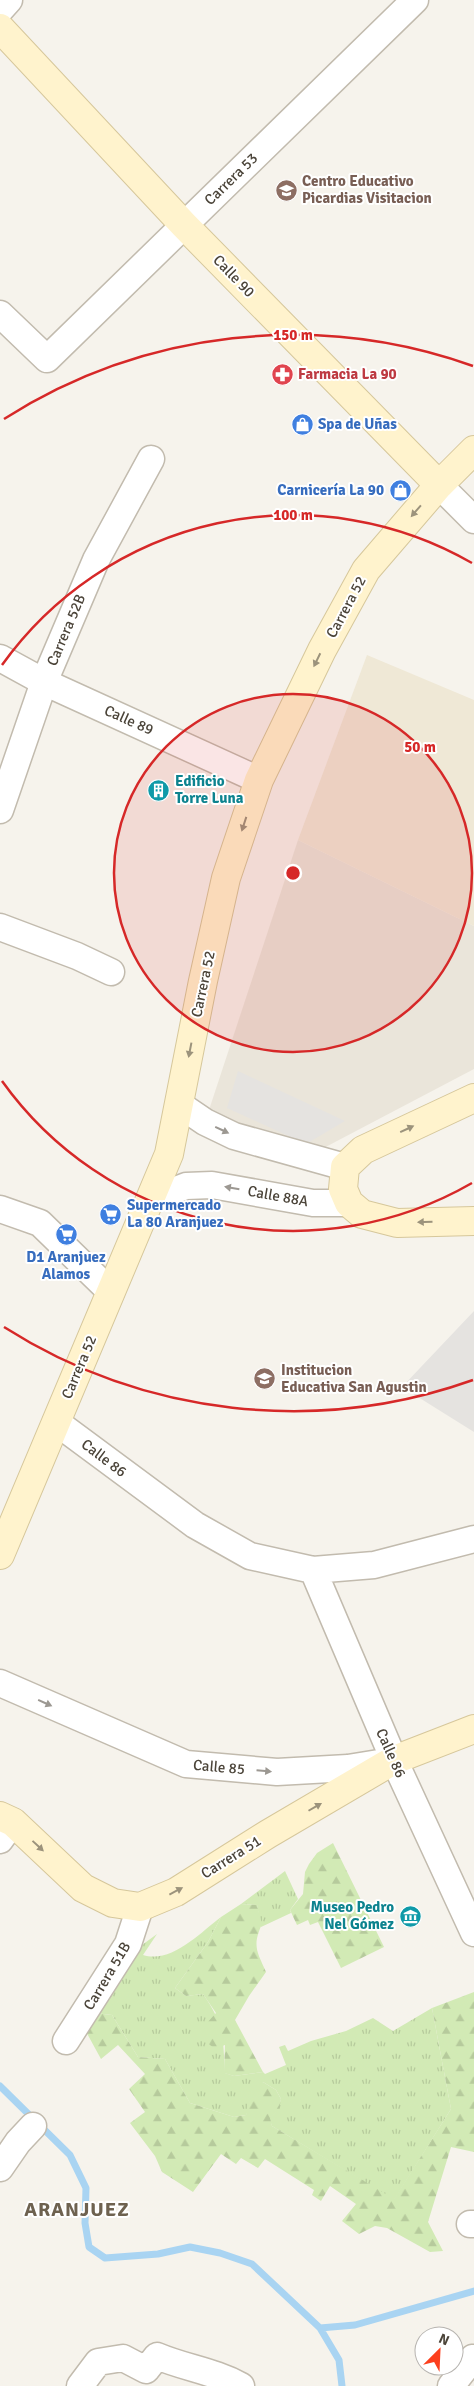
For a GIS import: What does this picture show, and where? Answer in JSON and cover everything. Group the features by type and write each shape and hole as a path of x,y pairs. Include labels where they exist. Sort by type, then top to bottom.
{"street":[{"path":"0,10 9,0"},
{"name":"Carrera 53","path":"0,314 48,359 415,0"},
{"name":"Calle 90","path":"0,28 184,225 474,520"},
{"name":"Carrera 52","path":"0,1555 169,1154 203,981 226,878 259,780 322,650 366,570 439,485 474,450"},
{"name":"Carrera 52B","path":"0,810 44,682 96,560 151,459"},
{"name":"Calle 89","path":"0,658 44,682 259,780"},
{"path":"0,926 77,956 111,972"},
{"path":"474,1098 363,1150 345,1167 343,1189 349,1203 362,1214 397,1223 474,1221"},
{"path":"180,1105 205,1122 234,1136 345,1167"},
{"name":"Calle 88A","path":"150,1200 186,1186 212,1185 313,1203 349,1203"},
{"path":"0,1209 40,1223 111,1292"},
{"name":"Calle 86","path":"56,1422 195,1526 250,1556 313,1570 374,1565 474,1539"},
{"name":"Calle 86","path":"313,1570 394,1760 474,1933"},
{"name":"Calle 85","path":"0,1683 186,1764 278,1772 348,1768 394,1760"},
{"name":"Carrera 51","path":"4,1826 83,1888 113,1904 140,1907 176,1892 268,1834 394,1760 474,1729"},
{"name":"Carrera 51B","path":"66,2041 128,1944 140,1907"},
{"path":"0,2168 26,2134"},
{"path":"80,2386 98,2362 123,2358 146,2370 157,2356 184,2367 194,2367 223,2376 241,2386"},
{"path":"451,2386 473,2358"}],"shaded area":[{"path":"367,655 474,700 474,926 298,840"},
{"path":"298,840 474,926 474,1069 318,1151 207,1116"},
{"path":"238,1071 345,1121 306,1144 227,1108"},
{"path":"474,1311 474,1432 402,1387"}],"green space":[{"path":"333,1843 384,1947 341,1968 318,1922 310,1925 308,1920 297,1925 290,1910 303,1894 305,1872 309,1864 317,1853"},
{"path":"285,1871 298,1899 290,1910 291,1913 261,1927 257,1905 241,1904"},
{"path":"241,1904 257,1905 262,1924 256,1943 266,1972 235,2020 263,2072 234,2076 224,2073 225,2045 215,2049 205,2041 205,2025 216,2013 203,1994 186,1996 175,1988 208,1942 221,1917"},
{"path":"221,1917 208,1942 175,1988 186,1996 203,1994 210,2005 221,2031 225,2073 234,2076 263,2072 265,2074 286,2065 279,2047 285,2045 288,2051 311,2041 346,2031 373,2018 393,2031 432,2008 451,2109 394,2200 272,2126 269,2118 278,2110 281,2099 276,2090 263,2082 246,2115 234,2117 190,2103 165,2059 138,2057 112,2015 95,2013 142,1945 157,1934 143,1955 154,1957 164,1955 185,1945"},
{"path":"474,1992 474,2152 451,2147 428,2222 443,2251 430,2252 387,2228 375,2226 359,2234 342,2221 356,2204 330,2186 321,2201 312,2195 314,2190 265,2159 258,2168 241,2158 236,2164 221,2154 193,2192 162,2172 155,2156 130,2123 145,2112 129,2089 145,2074 118,2045 101,2059 84,2028 95,2013 112,2015 138,2057 165,2059 190,2103 234,2117 246,2115 251,2088 263,2082 276,2090 281,2099 279,2110 270,2118 272,2126 394,2199 451,2109 432,2008"}],"waterway":[{"path":"0,2086 70,2155 86,2188 85,2223 89,2247 105,2258 158,2254 190,2247 220,2253 252,2264 320,2328 355,2325 474,2291"},
{"path":"320,2328 339,2360 342,2386"}],"place":[{"name":"Centro Educativo Picardias Visitacion","path":"286,190"},
{"name":"Farmacia La 90","path":"282,374"},
{"name":"Spa de Uñas","path":"302,424"},
{"name":"Carnicería La 90","path":"400,490"},
{"name":"Edificio Torre Luna","path":"159,790"},
{"name":"Supermercado La 80 Aranjuez","path":"111,1214"},
{"name":"D1 Aranjuez Alamos","path":"66,1234"},
{"name":"Institucion Educativa San Agustin","path":"265,1379"},
{"name":"Museo Pedro Nel Gómez","path":"410,1916"}],"district":[{"name":"ARANJUEZ","path":"77,2209"}]}
